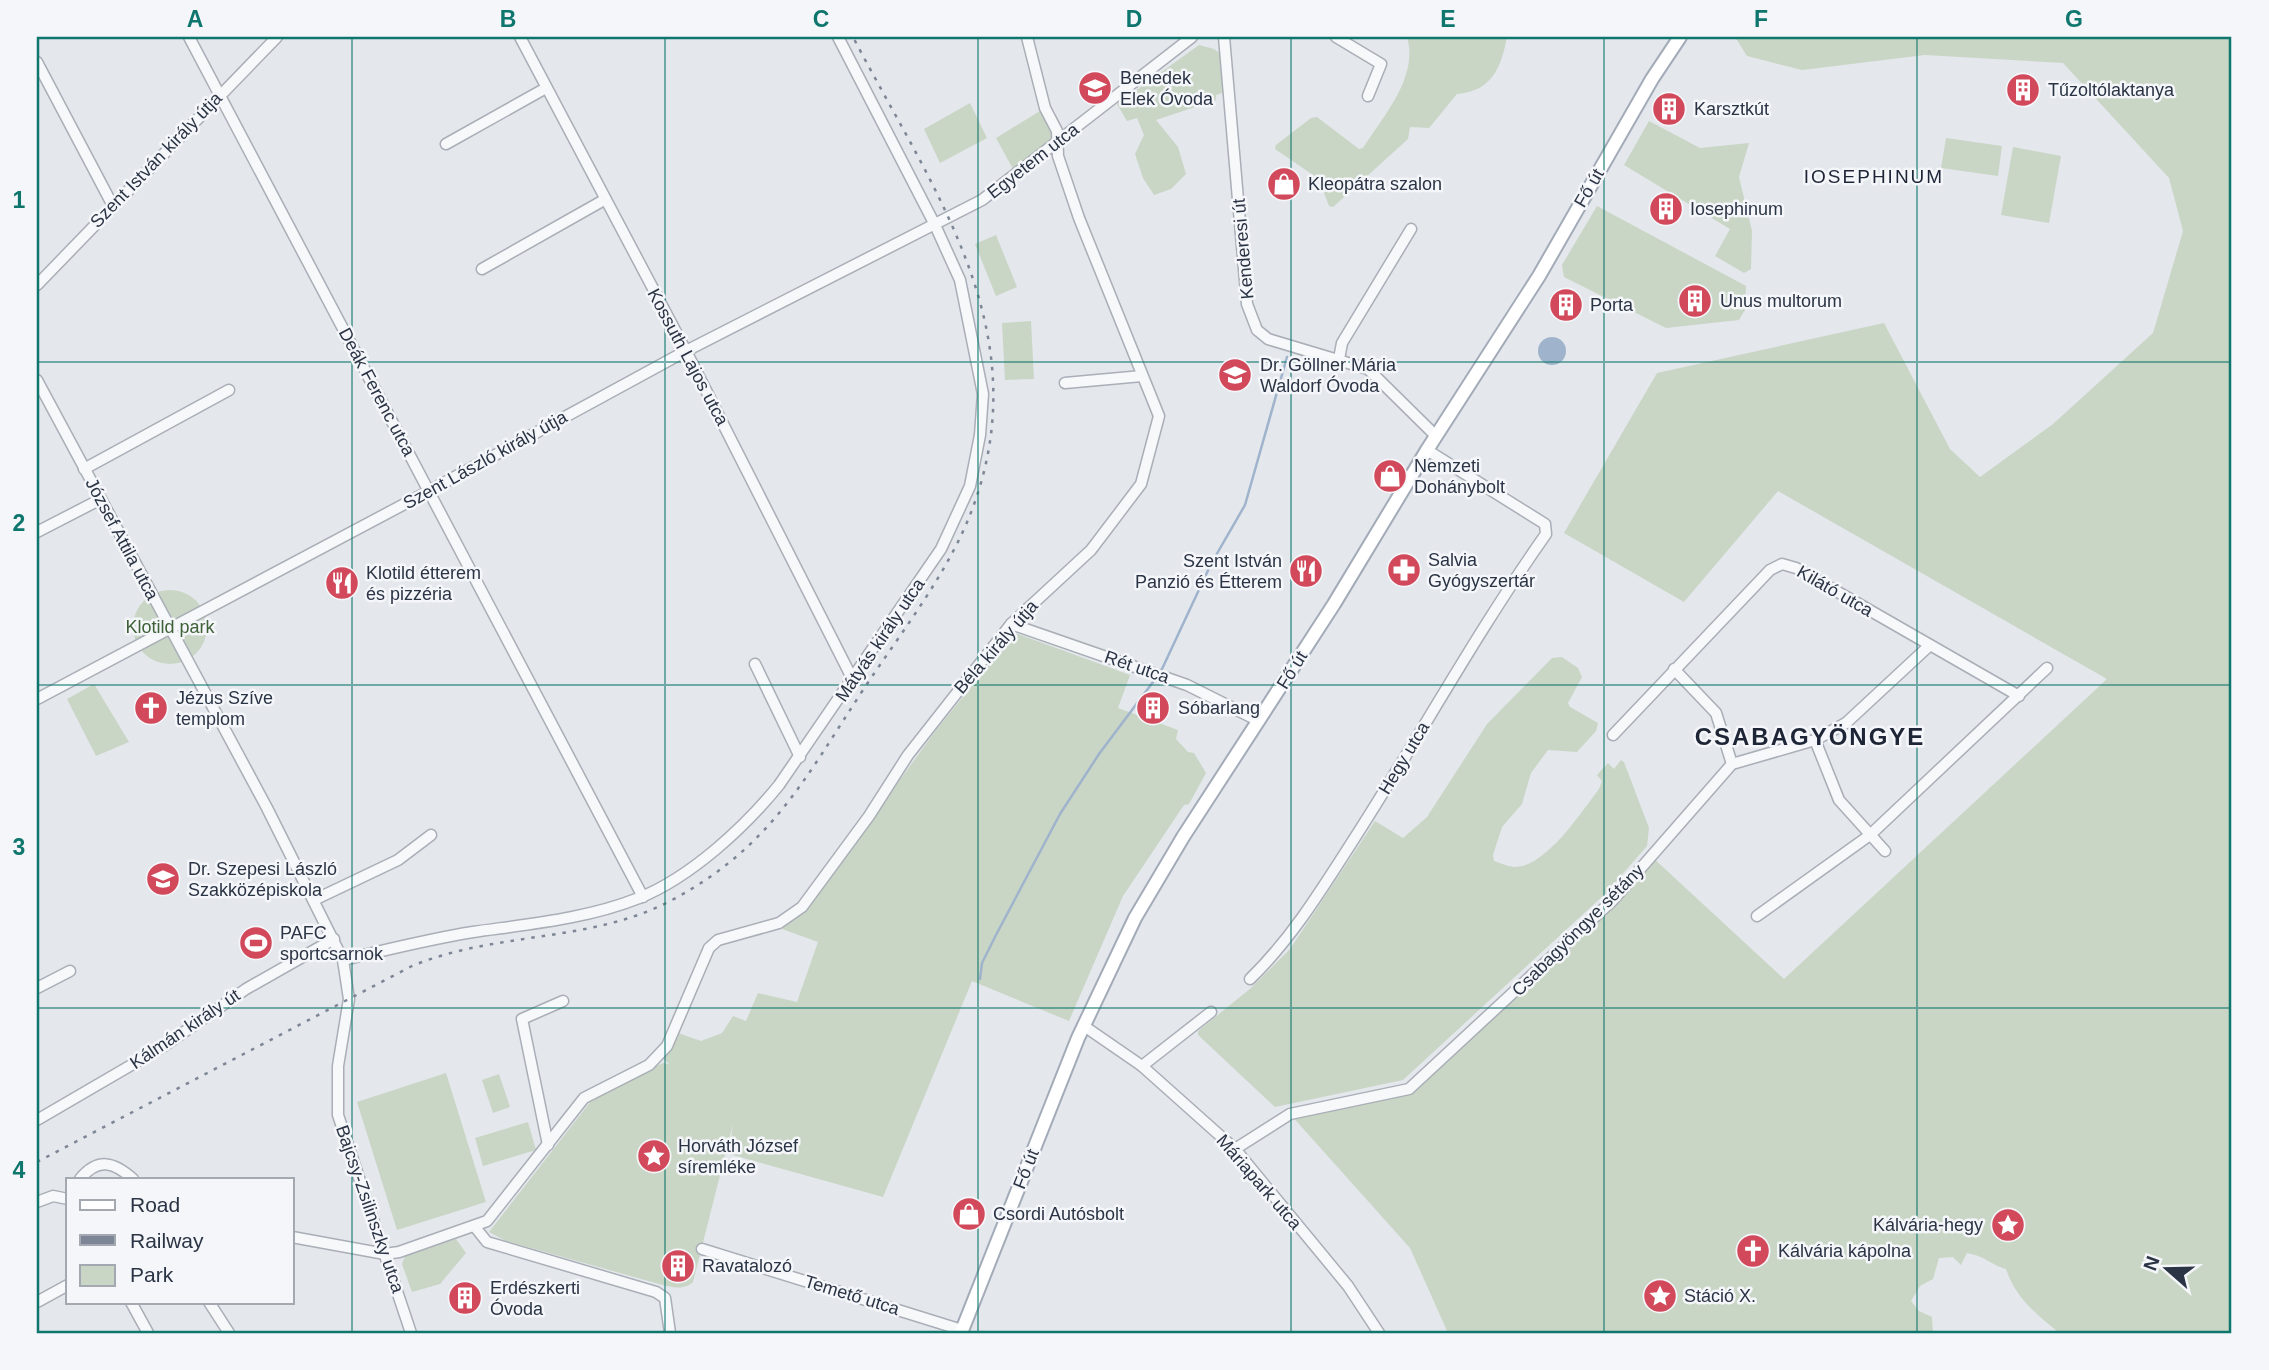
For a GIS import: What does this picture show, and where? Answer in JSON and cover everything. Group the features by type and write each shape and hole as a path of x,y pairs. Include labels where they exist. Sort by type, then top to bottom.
{"main road":[{"name":"Fő út","path":"962,1332 1084,1026 1119,950 1156,883 1539,276 1652,79 1680,37"}],"street":[{"name":"Deák Ferenc utca","path":"189,37 642,897"},
{"name":"Szent István király útja","path":"37,285 277,37"},
{"name":"Mátyás király utca","path":"343,960 473,932 552,922 642,897 732,837 764,805 800,757 941,549 970,485 980,435 983,394 976,352 960,280 935,225 838,37"},
{"name":"Béla király útja","path":"385,1254 475,1227 496,1212 584,1098 649,1065 667,1046 709,948 718,940 779,923 802,907 869,816 908,755 1011,624 1085,556 1138,491 1159,416 1079,218 1058,156 1057,131 1045,108 1027,37"},
{"name":"Egyetem utca","path":"935,225 990,195 1192,37"},
{"path":"1336,37 1381,64 1368,96"},
{"name":"Kossuth Lajos utca","path":"524,38 546,88 686,351 852,678"},
{"name":"Kenderesi út","path":"1221,38 1250,318 1257,330 1268,339 1368,369 1436,436"},
{"path":"37,62 113,206"},
{"path":"446,144 546,88"},
{"path":"482,269 604,200"},
{"name":"Szent László király útja","path":"37,699 686,351 935,225"},
{"path":"1339,359 1342,343 1411,229"},
{"path":"1065,383 1142,376"},
{"name":"József Attila utca","path":"37,380 314,900 343,960"},
{"path":"85,469 229,390"},
{"name":"Hegy utca","path":"1250,979 1283,945 1322,888 1547,529 1545,524 1427,450"},
{"path":"37,532 101,499"},
{"name":"Kilátó utca","path":"1613,735 1770,570 1782,565 1796,568 2019,696"},
{"name":"Rét utca","path":"1011,624 1205,692 1259,721"},
{"path":"1674,669 1716,713 1732,764 1815,740 1846,723 1929,646"},
{"path":"755,664 800,757"},
{"path":"1757,916 1870,835 2047,668"},
{"path":"1815,740 1839,800 1885,851"},
{"name":"Csabagyöngye sétány","path":"1235,1149 1290,1114 1409,1089 1613,900 1732,764"},
{"path":"314,900 398,860 431,835"},
{"name":"Kálmán király út","path":"37,1120 164,1046 246,989 334,939"},
{"name":"Bajcsy-Zsilinszky utca","path":"343,960 349,999 338,1066 338,1115 411,1333"},
{"path":"37,988 70,971"},
{"path":"548,1145 522,1019 563,1001"},
{"path":"1142,1066 1211,1012"},
{"name":"Máriapark utca","path":"1084,1026 1142,1066 1235,1149 1348,1286 1379,1333"},
{"path":"81,1178 100,1163 107,1162 118,1165 132,1178"},
{"path":"37,1202 53,1196 66,1199"},
{"path":"475,1227 487,1242 656,1292 665,1298 670,1333"},
{"path":"294,1237 385,1254"},
{"name":"Temető utca","path":"702,1249 962,1332"},
{"path":"37,1302 66,1286"},
{"path":"132,1304 149,1333"},
{"path":"210,1304 229,1333"}],"green space":[{"path":"1407,37 1507,37 1502,59 1487,83 1469,92 1457,94 1429,128 1410,127 1408,139 1333,207 1329,206 1319,179 1275,149 1276,145 1311,118 1317,117 1359,149 1363,148 1404,81 1408,67"},
{"path":"1735,37 2232,37 2232,1333 2059,1333 2021,1297 2006,1269 1967,1253 1961,1265 1953,1257 1939,1258 1933,1279 1920,1286 1911,1301 1919,1311 1932,1317 1933,1333 1448,1333 1410,1248 1290,1114 1400,1094 1505,1003 1651,856 1784,979 2107,679 1778,491 1684,602 1564,533 1657,373 1884,323 1950,449 1980,477 2053,424 2153,333 2183,231 2169,178 2063,63 1925,55 1802,70 1747,56"},
{"path":"1199,45 1214,49 1222,55 1226,92 1216,95 1216,100 1156,120 1178,147 1186,174 1171,189 1154,195 1143,178 1135,154 1144,135 1137,118 1127,121 1117,104"},
{"path":"970,103 987,138 940,163 924,129"},
{"path":"1045,108 1053,139 1013,169 996,138"},
{"path":"1649,121 1700,148 1749,143 1739,177 1752,231 1751,269 1744,273 1715,256 1730,229 1624,165"},
{"path":"1946,138 2002,146 1998,176 1941,168"},
{"path":"2013,147 2061,156 2049,223 2001,215"},
{"path":"1597,206 1746,286 1745,310 1739,320 1666,328 1564,277 1562,265"},
{"path":"996,235 1017,287 996,296 975,244"},
{"path":"1031,321 1034,379 1005,380 1002,323"},
{"name":"Klotild park","path":"170,590 191,596 201,606 207,627 201,648 191,658 170,664 149,658 139,648 133,627 139,606 149,596"},
{"path":"1015,633 1130,675 1118,708 1178,730 1176,739 1188,752 1194,753 1206,773 1189,804 1184,805 1123,896 1069,1021 972,981 883,1197 729,1154 733,1124 693,1282 685,1287 659,1284 506,1241 489,1232 598,1092 663,1063 669,1064 664,1059 678,1033 701,1041 722,1033 733,1016 746,1021 758,993 797,1002 818,942 782,929 828,879 936,730"},
{"path":"1562,657 1578,668 1582,677 1568,703 1570,707 1598,723 1596,731 1577,752 1548,750 1531,773 1522,804 1502,827 1493,855 1494,861 1515,867 1527,865 1539,858 1562,836 1599,789 1602,781 1597,775 1608,763 1614,769 1621,760 1649,828 1647,846 1605,894 1403,1080 1275,1107 1198,1035 1198,1031 1251,988 1290,949 1375,821 1403,838 1427,817 1487,724 1552,658"},
{"path":"94,684 129,742 96,756 67,699"},
{"path":"446,1073 486,1202 397,1230 357,1102"},
{"path":"499,1074 510,1107 493,1113 482,1080"},
{"path":"528,1122 536,1150 483,1166 475,1138"},
{"path":"456,1239 466,1253 440,1284 412,1292 402,1264 405,1256"}],"water":[{"path":"1552,337 1562,341 1566,351 1562,361 1552,365 1542,361 1538,351 1542,341"}],"waterway":[{"path":"1162,669 1211,564 1245,505 1287,357"},
{"path":"980,979 982,963 1060,814 1099,754 1153,682"}],"railway":[{"path":"37,1162 412,966 477,947 609,924 672,900 735,857 760,834 803,782 955,548 965,527 987,459 993,394 987,332 970,272 946,213 917,154 853,37"}],"place":[{"name":"Benedek Elek Óvoda","path":"1095,88"},
{"name":"Tűzoltólaktanya","path":"2023,90"},
{"name":"Karsztkút","path":"1669,109"},
{"name":"Kleopátra szalon","path":"1284,184"},
{"name":"Iosephinum","path":"1666,209"},
{"name":"Unus multorum","path":"1695,301"},
{"name":"Porta","path":"1566,305"},
{"name":"Dr. Göllner Mária Waldorf Óvoda","path":"1235,375"},
{"name":"Nemzeti Dohánybolt","path":"1390,476"},
{"name":"Salvia Gyógyszertár","path":"1404,570"},
{"name":"Szent István Panzió és Étterem","path":"1306,571"},
{"name":"Klotild étterem és pizzéria","path":"342,583"},
{"name":"Jézus Szíve templom","path":"151,708"},
{"name":"Sóbarlang","path":"1153,708"},
{"name":"Dr. Szepesi László Szakközépiskola","path":"163,879"},
{"name":"PAFC sportcsarnok","path":"256,943"},
{"name":"Horváth József síremléke","path":"654,1156"},
{"name":"Csordi Autósbolt","path":"969,1214"},
{"name":"Kálvária-hegy","path":"2008,1225"},
{"name":"Kálvária kápolna","path":"1753,1251"},
{"name":"Ravatalozó","path":"678,1266"},
{"name":"Stáció X.","path":"1660,1296"},
{"name":"Erdészkerti Óvoda","path":"465,1298"}],"district":[{"name":"IOSEPHINUM","path":"1874,176"},
{"name":"CSABAGYÖNGYE","path":"1810,736"}]}
